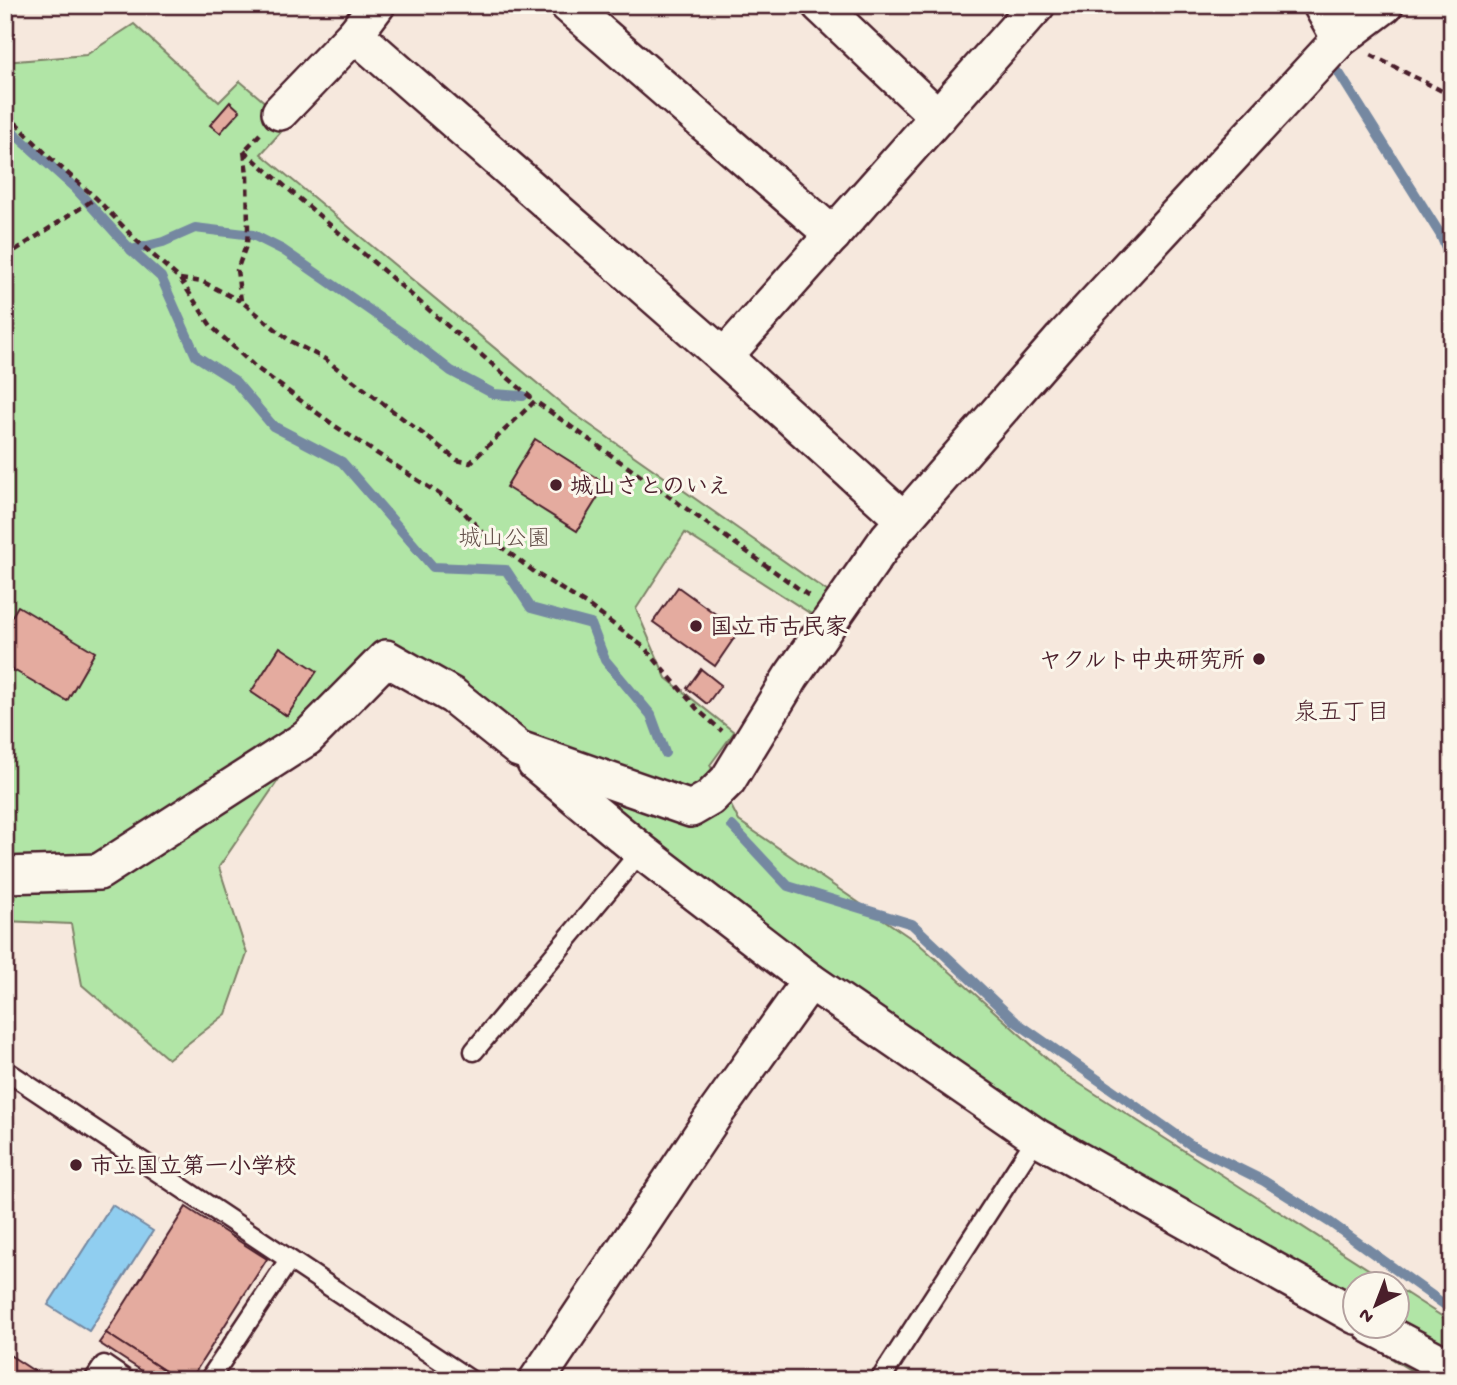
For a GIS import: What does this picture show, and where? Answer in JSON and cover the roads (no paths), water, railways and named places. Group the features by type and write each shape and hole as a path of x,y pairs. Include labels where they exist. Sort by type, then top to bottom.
{"street":[{"path":"280,111 355,34 377,5"},
{"path":"568,5 833,235"},
{"path":"820,5 938,117"},
{"path":"724,357 1037,5"},
{"path":"1321,5 1340,39"},
{"path":"519,749 691,809 710,798 728,779 746,753 791,677 888,538 1062,339 1340,39 1385,5"},
{"path":"355,34 724,357 904,520"},
{"path":"5,875 99,872 307,738 386,658 453,696 641,851 810,981 1037,1137 1342,1308"},
{"path":"537,1380 715,1114 810,981"},
{"path":"1400,1340 1452,1371"}],"lane":[{"path":"474,1051 641,851"},
{"path":"5,1070 470,1380"},
{"path":"880,1380 1037,1137"},
{"path":"209,1380 289,1260"},
{"path":"94,1380 104,1366 126,1380"}],"water":[{"path":"112,1205 153,1231 89,1331 48,1305"}],"waterway":[{"path":"1339,73 1440,234 1452,261"},
{"path":"5,125 75,188 131,250 161,277 196,356 234,380 273,426 342,462 433,567 506,570 531,608 591,624 605,660 651,715 665,753"},
{"path":"131,250 163,242 195,228 253,235 283,250 401,332 451,371 494,394 523,396"},
{"path":"732,826 788,886 912,924 1016,1022 1191,1145 1264,1181 1331,1223 1452,1310"}],"place":[{"name":"城山さとのいえ","path":"556,485"},
{"name":"国立市古民家","path":"696,626"},
{"name":"ヤクルト中央研究所","path":"1259,659"},
{"name":"市立国立第一小学校","path":"76,1165"}],"district":[{"name":"泉五丁目","path":"1342,711"}],"park label":[{"name":"城山公園","path":"504,537"}]}
